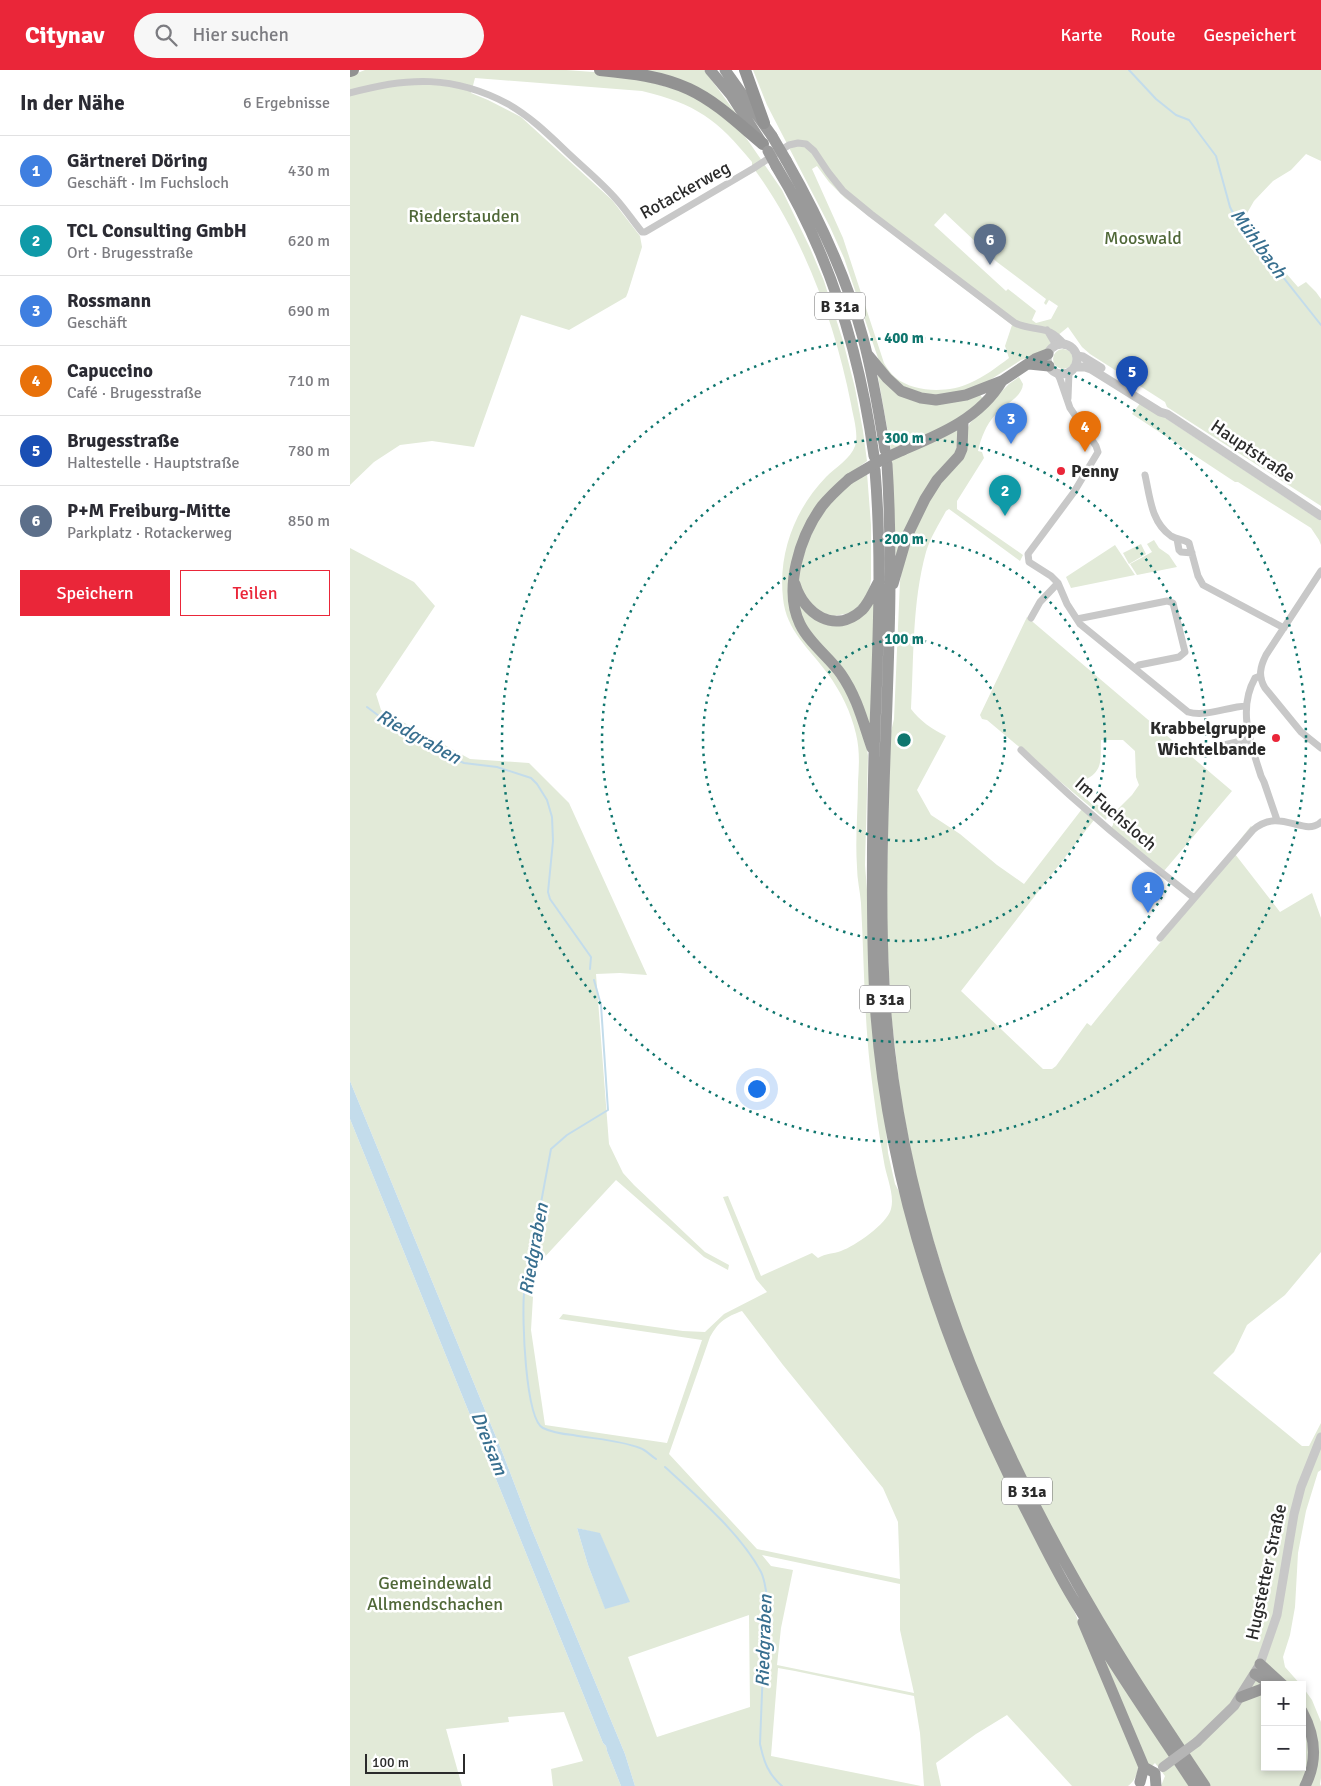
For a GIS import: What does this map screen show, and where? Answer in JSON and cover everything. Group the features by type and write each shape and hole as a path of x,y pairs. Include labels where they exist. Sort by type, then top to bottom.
{"highway":[{"path":"600,70 648,76 690,90 768,140"},
{"name":"B 31a","path":"710,70 768,140 781,163 812,233 836,293 849,335 868,415 874,456"},
{"name":"B 31a","path":"725,70 764,123 768,140"},
{"path":"745,70 764,123"},
{"name":"B 31a","path":"781,163 804,190 842,274 866,353 877,401 885,450"},
{"path":"866,353 893,385 901,391 921,398 946,399 960,397 1002,381 1035,359 1052,360"},
{"path":"874,756 856,700 838,669 800,625 794,610 794,580 800,549 814,519 834,493 849,479 883,459 937,436 963,422 988,400 1002,381"},
{"path":"890,590 898,571 907,536 921,504 937,480 959,456 962,449 963,422"},
{"name":"B 31a","path":"887,464 890,590 882,895 884,985 892,1071 909,1170 924,1228 958,1336 994,1423 1018,1474 1116,1650 1202,1786"},
{"name":"B 31a","path":"875,470 880,580 872,869 876,1006 886,1101 902,1181 926,1270 949,1338 1009,1476 1076,1604 1202,1786"},
{"path":"794,580 800,599 806,606 821,618 833,621 845,620 861,611 869,601 880,580"},
{"path":"1076,1604 1090,1642 1144,1767 1138,1784"},
{"path":"1258,1669 1268,1681"},
{"path":"1258,1669 1270,1672 1279,1681"},
{"path":"1241,1696 1261,1689"},
{"path":"1305,1786 1312,1772 1314,1749 1306,1720"},
{"path":"1144,1767 1159,1770 1156,1786"}],"main road":[{"name":"Hugstetter Straße","path":"1138,1784 1197,1742 1227,1714 1258,1669"}],"street":[{"name":"Rotackerweg","path":"350,93 388,84 419,81 456,85 509,104 542,129 615,198 642,232 696,203 789,146 798,143 806,144 814,151 843,190 871,214 1015,322 1030,328 1047,330"},
{"path":"1047,330 1056,335 1065,345 1052,360"},
{"path":"1047,330 1054,342 1052,360 1070,408 1096,446 1098,452 1074,492 1028,554 1029,562 1051,576 1058,583 1067,604 1080,624 1188,712 1196,714 1246,706"},
{"name":"Hauptstraße","path":"1065,345 1073,349 1076,356 1083,357 1163,408 1166,414"},
{"path":"1068,403 1072,370 1076,356"},
{"name":"Hauptstraße","path":"1052,360 1062,374 1085,366 1091,369 1166,414 1321,516"},
{"path":"1145,475 1152,510 1158,522 1163,530 1176,539 1185,540 1189,543 1198,576 1203,585 1284,628"},
{"path":"1321,571 1262,663 1260,676 1265,688 1301,732 1321,748"},
{"path":"1031,618 1040,602 1058,583"},
{"path":"1077,619 1167,601 1174,603 1185,652 1179,657 1139,665 1135,668"},
{"path":"1260,676 1255,678 1250,686 1246,706 1246,724 1277,820"},
{"path":"1211,748 1250,739"},
{"name":"Im Fuchsloch","path":"1021,750 1108,828 1194,898"},
{"path":"1160,938 1260,823 1277,820 1290,822 1306,828 1321,822"},
{"name":"Hugstetter Straße","path":"1258,1669 1277,1615 1294,1514 1301,1487 1321,1437"}],"green space":[{"name":"Riederstauden","path":"365,70 566,70 621,74 692,94 740,130 782,190 810,248 824,281 843,341 855,388 867,461 840,481 812,515 791,604 840,675 866,741 868,756 865,865 888,1153 895,1184 1060,1582 1138,1761 1136,1775 1128,1786 1072,1786 1007,1715 976,1734 936,1763 941,1786 924,1786 920,1733 914,1696 778,1668 771,1756 921,1786 635,1786 625,1754 350,1081 350,548 414,582 435,606 376,694 381,710 470,759 529,763 569,803 647,975 596,974 609,1144 623,1173 634,1185 705,1252 729,1265 728,1270 704,1257 616,1180 541,1261 534,1280 531,1330 545,1425 667,1443 702,1340 559,1319 563,1314 683,1331 705,1332 724,1314 767,1292 756,1279 723,1197 728,1196 761,1276 812,1253 818,1258 847,1248 877,1228 888,1215 892,1204 878,1126 866,1025 861,903 856,856 859,764 857,740 845,702 828,674 800,639 789,620 785,610 782,581 786,548 797,517 815,490 853,450 856,441 855,425 836,342 826,310 801,249 770,192 752,166 752,162 716,124 691,108 661,96 642,91 475,78 471,93 521,117 612,200 640,236 642,247 626,297 569,330 521,315 474,447 432,441 400,445 374,462 350,485 350,76","holes":["742,1311 783,1365 883,1488 898,1522 900,1579 757,1549 669,1454 710,1337 720,1323","577,1528 600,1534 629,1602 605,1608 588,1565","762,1555 900,1584 900,1630 914,1693 777,1665 781,1628 793,1570 771,1566","749,1615 750,1707 657,1737 628,1657"]},
{"path":"639,70 704,70 738,116"},
{"name":"Mooswald","path":"753,70 1321,70 1321,161 1306,154 1291,170 1273,181 1254,201 1246,215 1251,233 1261,249 1271,256 1298,287 1306,282 1321,299 1321,506 1167,407 1165,402 1090,354 1082,347 1068,327 1051,341 1049,348 1044,353 1021,360 976,389 936,397 902,387 879,361 844,258 767,105","holes":["817,166 829,182 845,198 1012,325 1005,346 1009,358 980,378 952,389 932,390 913,387 894,376 884,363 843,238 812,169","945,213 997,262 1046,299 1044,303 1046,305 1049,300 1058,306 1051,319 1036,323 1032,320 1036,311 1008,289 1006,291 934,225"]},
{"path":"1063,349 1070,352 1073,359 1070,366 1063,369 1056,366 1053,359 1056,352"},
{"path":"877,371 910,398 979,393 983,399 950,425 891,450"},
{"path":"1019,377 1023,384 1016,397 998,411 984,432 978,451 982,452 984,458 957,501 957,509 1023,555 1020,561 949,509 946,511 930,542 921,571 918,591 911,709 936,731 946,736 917,790 931,815 960,834 997,865 1024,884 1082,809 1094,820 961,991 1043,1069 1052,1069 1087,1023 1091,1026 1196,900 1251,826 1255,831 1235,854 1280,912 1312,893 1321,918 1321,1252 1285,1295 1247,1325 1234,1352 1213,1373 1302,1446 1309,1446 1321,1423 1321,1470 1318,1472 1306,1511 1298,1553 1295,1607 1290,1635 1283,1657 1285,1667 1297,1681 1261,1681 1261,1771 1306,1771 1306,1692 1312,1700 1321,1722 1321,1786 1210,1786 1157,1709 1041,1514 964,1340 920,1197 901,1100 891,1013 886,914 890,736 894,719 900,581 905,553 914,526 944,477 970,423 1009,384"},
{"path":"1141,402 1321,521 1321,545 1311,528 1238,482 1235,482 1132,414"},
{"path":"958,428 959,450 945,467 896,565 892,460"},
{"path":"867,473 871,525 871,579 869,593 860,605 850,613 834,616 816,611 800,589 798,576 808,540 818,520 830,503 848,486"},
{"path":"1154,540 1159,548 1169,555 1177,567 1137,575 1130,564 1152,552 1147,544"},
{"path":"1141,544 1146,554 1129,564 1123,553"},
{"path":"1115,545 1135,575 1071,588 1066,577"},
{"path":"875,593 870,733 865,714 803,623 797,598 802,606 843,622"},
{"path":"1027,617 1232,791 1164,871 1111,828 1113,825 1113,815 1139,785 1136,777 1135,751 1123,740 1101,740 1100,760 1097,769 1090,777 1074,788 1093,805 1096,804 1109,810 1106,820 987,720 982,719 980,715"},
{"name":"Gemeindewald Allmendschachen","path":"350,1119 621,1786 553,1786 551,1769 583,1761 564,1712 508,1717 509,1722 446,1729 462,1786 350,1786"},
{"path":"1092,1635 1190,1786 1161,1786 1165,1776 1155,1763 1152,1766 1147,1764"}],"water":[{"name":"Dreisam","path":"350,1081 625,1754 635,1786 621,1786 350,1119"},
{"path":"577,1528 600,1533 630,1602 605,1609 588,1565"}],"waterway":[{"name":"Mühlbach","path":"1129,70 1156,99 1176,115 1189,120 1216,156 1234,215 1321,325"},
{"name":"Riedgraben","path":"367,707 383,719 447,756 464,763 497,767 531,778 537,784 547,800 552,817 553,841 548,892 550,899 591,957 590,969"},
{"name":"Riedgraben","path":"594,980 601,1005 608,1110 567,1135 551,1149 524,1294 526,1366 532,1406 537,1421 543,1428 550,1431 632,1445 642,1449 656,1459"},
{"name":"Riedgraben","path":"665,1467 730,1530 752,1558 763,1577 766,1591 760,1744 767,1767 782,1786"}],"place":[{"name":"P+M Freiburg-Mitte","path":"990,265"},
{"name":"Brugesstraße","path":"1132,397"},
{"name":"Rossmann","path":"1011,444"},
{"name":"Capuccino","path":"1085,452"},
{"name":"Penny","path":"1061,471"},
{"name":"TCL Consulting GmbH","path":"1005,516"},
{"name":"Krabbelgruppe Wichtelbande","path":"1276,738"},
{"name":"Gärtnerei Döring","path":"1148,913"}]}
